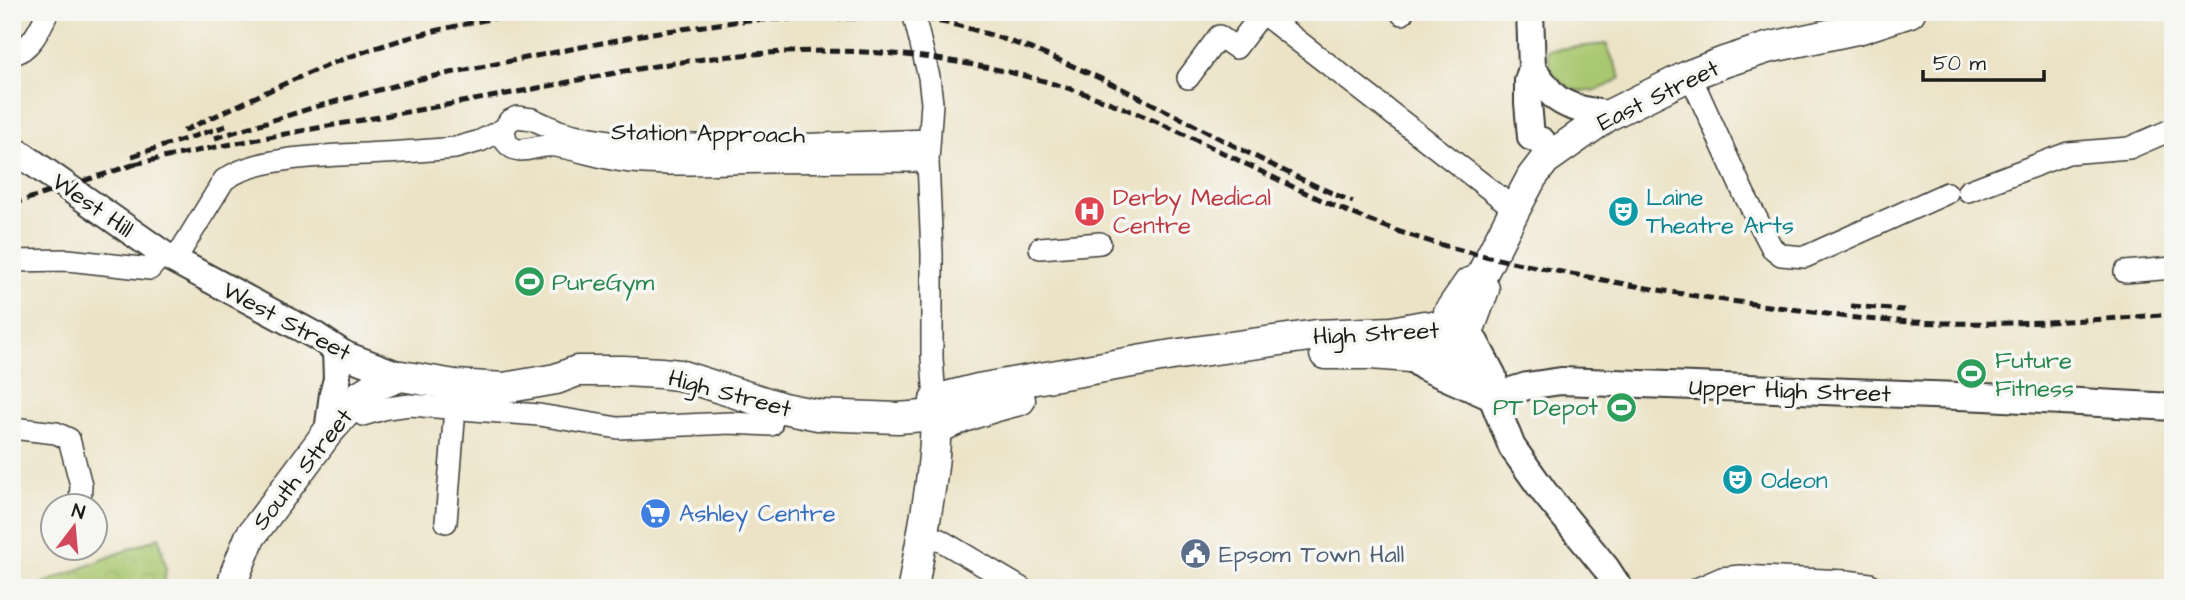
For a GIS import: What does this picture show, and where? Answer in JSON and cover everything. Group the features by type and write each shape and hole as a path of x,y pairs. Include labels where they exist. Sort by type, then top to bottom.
{"highway":[{"name":"East Street","path":"1452,330 1471,324 1484,289 1479,280 1544,151 1690,75 1757,50 1861,28 1910,12"},
{"name":"High Street","path":"401,376 454,385 504,388 556,379 577,371 661,373 679,375 783,408 818,415 898,418 971,413 1020,400 1175,372 1269,359 1320,354 1410,356 1441,349 1452,330 1424,326 1392,332 1317,335 1172,355 978,389 936,415"},
{"name":"South Street","path":"232,588 250,537 328,432 362,405 377,385 401,376"},
{"path":"913,588 931,482 936,415"}],"main road":[{"path":"1530,12 1530,128 1531,137 1544,151"},
{"path":"1532,68 1554,96 1565,104 1609,115"},
{"name":"West Hill","path":"12,148 169,257"},
{"name":"West Street","path":"169,257 341,352 401,376"},
{"path":"1452,330 1455,354 1473,383 1492,397 1512,447 1619,588"},
{"path":"341,352 362,405"},
{"path":"328,432 341,352"},
{"path":"1410,356 1424,368 1492,397"},
{"name":"Upper High Street","path":"1492,397 1527,386 1561,381 2173,407"}],"street":[{"path":"12,55 24,51 48,12"},
{"path":"914,12 932,103 928,150 932,358 936,415"},
{"path":"1188,78 1219,36 1236,48 1263,13 1514,209"},
{"path":"1690,75 1744,194 1772,248 1789,257 1805,257 1958,192 2068,153 2116,150 2138,145 2173,129"},
{"name":"Station Approach","path":"169,257 224,180 234,172 287,160 455,148 504,130 506,142 516,150 522,151 541,145 557,146 632,162 675,164 928,150"},
{"path":"1040,248 1100,243"},
{"path":"12,261 68,260 149,269 169,257"},
{"path":"2125,272 2173,268"},
{"path":"362,405 387,408 410,405 540,415 618,428 771,425"},
{"path":"446,522 455,408"},
{"path":"12,428 56,433 69,439 81,491"},
{"path":"922,533 940,540 1021,588"},
{"path":"1699,588 1722,578 1740,576 1870,584"}],"green space":[{"path":"1606,44 1621,78 1596,90 1568,87 1556,76 1548,60 1547,50"},
{"path":"159,537 166,567 164,588 32,588 97,562 108,562 108,557"}],"railway":[{"path":"183,131 359,53 437,30 526,12"},
{"path":"849,12 946,23 1012,42 1111,83 1353,202"},
{"path":"215,138 315,107 420,79 652,33 748,20 859,18"},
{"path":"134,164 686,61 799,52 887,53 990,68 1081,92 1191,137 1319,199 1384,226 1459,250 1536,267 1686,294 1879,320 2026,323 2173,314"},
{"path":"132,156 226,126"},
{"path":"12,204 142,162"},
{"path":"1851,306 1904,310"}],"place":[{"name":"Derby Medical Centre","path":"1090,211"},
{"name":"Laine Theatre Arts","path":"1623,211"},
{"name":"PureGym","path":"529,282"},
{"name":"Future Fitness","path":"1972,374"},
{"name":"PT Depot","path":"1621,407"},
{"name":"Odeon","path":"1738,480"},
{"name":"Ashley Centre","path":"656,513"},
{"name":"Epsom Town Hall","path":"1196,554"}]}
